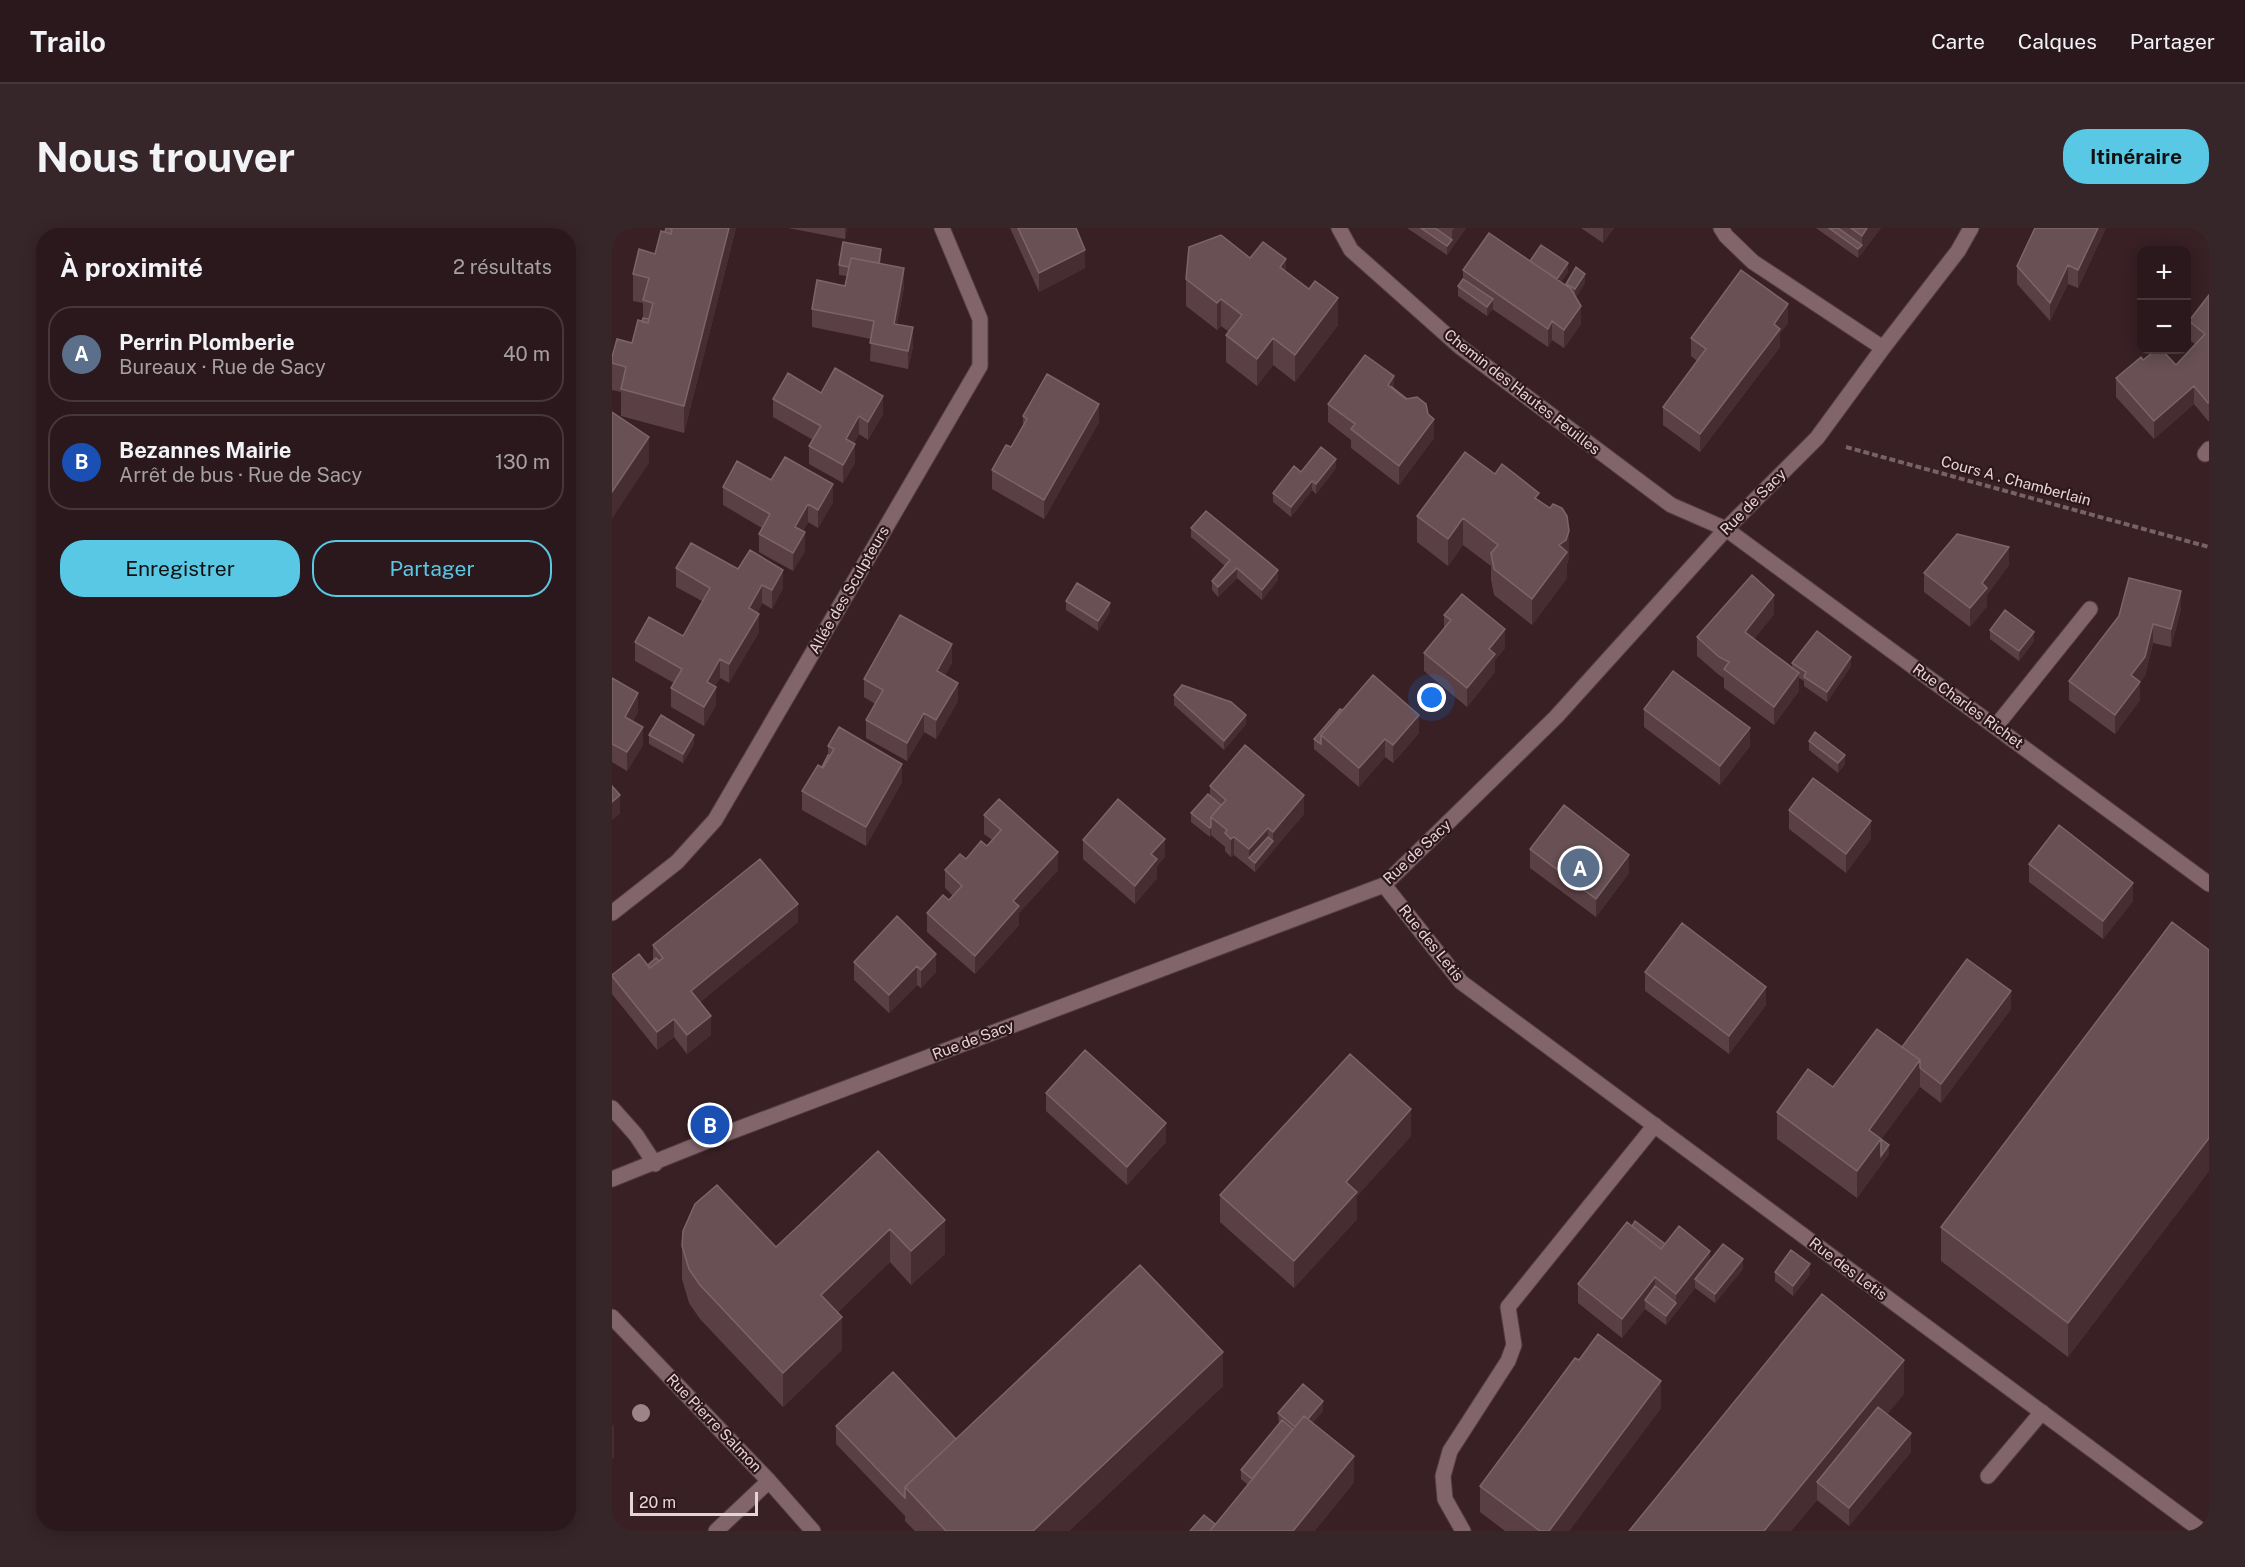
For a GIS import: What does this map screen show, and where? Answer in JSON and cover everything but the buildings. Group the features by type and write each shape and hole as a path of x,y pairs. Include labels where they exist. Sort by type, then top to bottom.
{"street":[{"name":"Allée des Sculpteurs","path":"612,913 677,862 715,820 980,366 980,319 942,228"},
{"name":"Chemin des Hautes Feuilles","path":"1339,228 1351,250 1459,345 1671,505 1726,529"},
{"path":"1721,228 1726,236 1753,262 1883,348"},
{"name":"Rue de Sacy","path":"612,1179 655,1164 722,1135 1384,885 1556,717 1726,529 1817,438 1958,251 1971,228"},
{"name":"Rue Charles Richet","path":"1726,529 2209,884"},
{"path":"1996,726 2090,609"},
{"name":"Rue des Letis","path":"1384,885 1461,982 2202,1531"},
{"path":"612,1108 636,1135 655,1164"},
{"path":"1463,1531 1445,1499 1443,1476 1450,1451 1508,1361 1514,1345 1508,1307 1655,1125"},
{"name":"Rue Pierre Salmon","path":"612,1317 769,1481 813,1531"},
{"path":"1988,1476 2042,1412"},
{"path":"716,1531 769,1481"}],"path":[{"name":"Cours A . Chamberlain","path":"1817,438 2209,547"}],"place":[{"name":"Perrin Plomberie","path":"1580,868"},
{"name":"Bezannes Mairie","path":"710,1125"}]}
